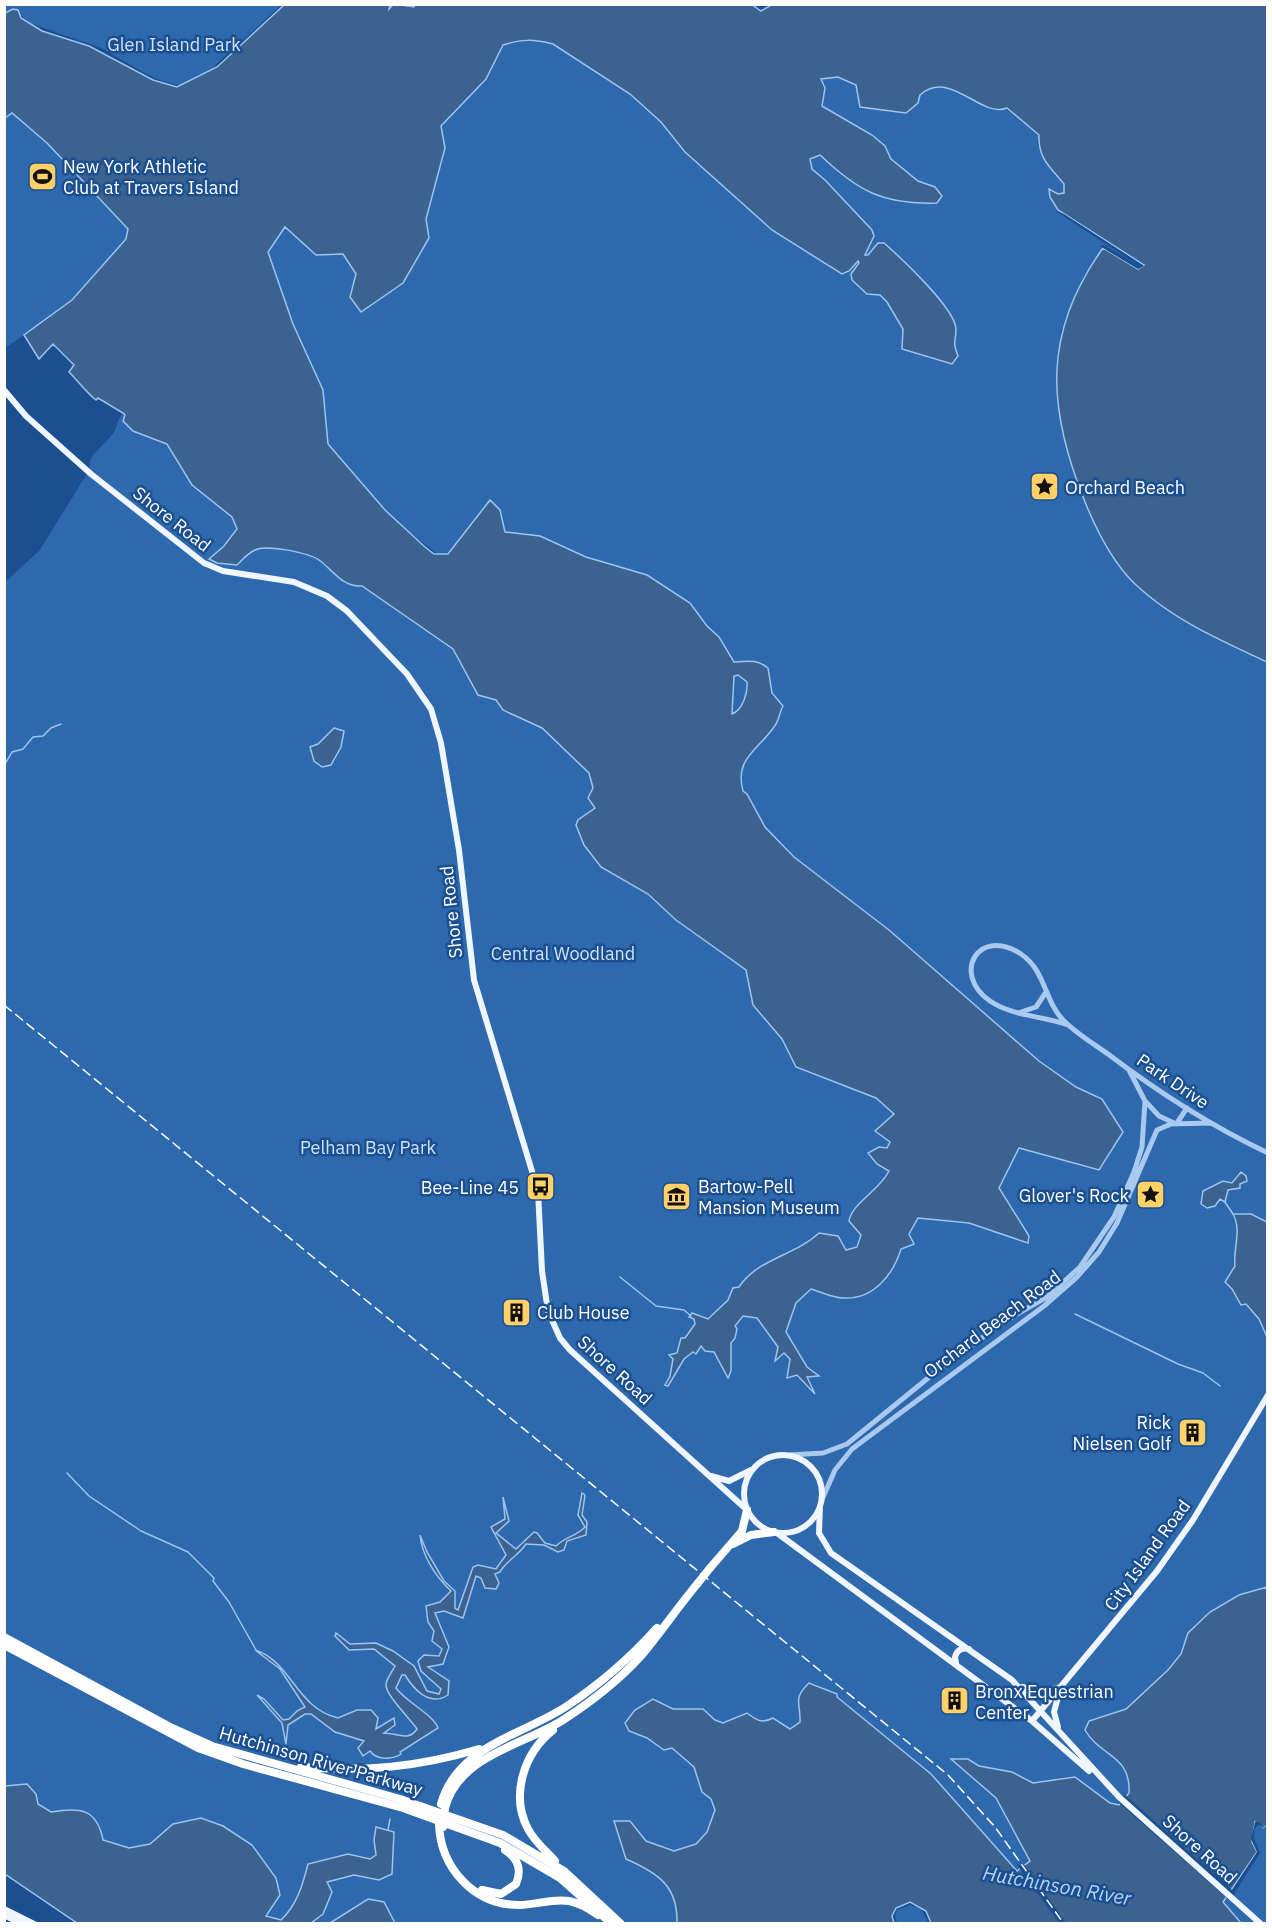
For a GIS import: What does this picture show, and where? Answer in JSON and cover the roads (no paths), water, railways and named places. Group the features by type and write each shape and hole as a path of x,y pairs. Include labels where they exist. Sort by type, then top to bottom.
{"highway":[{"path":"280,1766 344,1771 382,1770 435,1762 486,1748 545,1719 589,1691 637,1649 675,1610 745,1527 747,1509"},
{"path":"727,1549 747,1537 776,1532"},
{"path":"443,1807 454,1785 469,1769 568,1716 600,1694 627,1670 653,1641 675,1610"},
{"name":"Hutchinson River Parkway","path":"4,1637 187,1735 223,1750 382,1794 479,1825 523,1845 564,1871 621,1923"},
{"name":"Hutchinson River Parkway","path":"4,1645 198,1748 235,1761 380,1801 481,1835 518,1852 553,1874 611,1922"},
{"path":"564,1871 530,1832 522,1809 520,1793 524,1773 534,1751 568,1716"},
{"path":"486,1748 455,1774 443,1807 442,1847 450,1865 463,1882 481,1895 515,1905 571,1901 611,1922"},
{"path":"441,1826 450,1855 463,1875 486,1892 496,1894 507,1892 518,1879 517,1862 512,1855 481,1835"}],"main road":[{"name":"Shore Road","path":"4,390 26,416 51,439 204,563 223,571 294,582 316,590 336,602 407,674 424,695 437,725 443,753 459,850 474,980 538,1191 542,1271 548,1311 560,1338 570,1350 747,1509"},
{"name":"City Island Road","path":"1032,1721 1130,1606 1163,1562 1203,1504 1268,1395"},
{"path":"707,1475 729,1481 742,1477 756,1466 769,1457 790,1455 804,1461 815,1471 821,1484 821,1504 814,1518 803,1528 793,1532 776,1532 758,1524 747,1509 745,1488 756,1466"},
{"name":"Shore Road","path":"821,1504 819,1533 831,1553 1018,1686 1119,1797"},
{"name":"Shore Road","path":"776,1532 1032,1721 1261,1923"},
{"path":"958,1666 955,1660 956,1653 962,1648 970,1650"},
{"path":"1018,1686 1042,1692 1062,1687"},
{"path":"1060,1731 1054,1712 1062,1687"},
{"path":"4,1909 34,1923"},
{"path":"4,1915 22,1923"}],"street":[{"name":"Park Drive","path":"1068,1025 1018,1013 993,1003 974,983 972,960 986,945 1005,947 1025,957 1040,973 1053,1009 1068,1025 1129,1070 1187,1108 1268,1153"},
{"path":"1018,1013 1036,1007 1046,992"},
{"name":"Orchard Beach Road","path":"790,1455 823,1453 847,1444 938,1370 1005,1321 1041,1301 1067,1281 1103,1237 1127,1189 1143,1143 1145,1101 1129,1070"},
{"path":"1141,1092 1145,1081"},
{"path":"1145,1101 1159,1116 1176,1123 1211,1123"},
{"path":"1176,1123 1187,1108"},
{"name":"Orchard Beach Road","path":"821,1504 835,1470 852,1449 1052,1300 1077,1277 1099,1251 1117,1222 1153,1135 1162,1127 1176,1123"}],"water":[{"path":"394,4 414,7 415,4 751,4 761,11 773,4 1267,5 1267,662 1181,619 1150,597 1119,566 1094,523 1072,468 1063,435 1058,403 1057,372 1060,341 1069,310 1083,279 1103,248 1138,269 1144,265 1058,210 1050,197 1049,189 1058,194 1064,193 1064,184 1049,167 1043,156 1040,150 1039,135 1007,108 987,107 954,90 943,87 931,88 920,95 918,103 906,113 860,107 856,85 838,77 821,79 825,88 822,106 872,135 885,146 891,159 918,181 935,187 942,196 937,203 918,203 886,198 859,187 820,155 810,159 812,169 872,230 874,236 865,255 868,255 878,243 884,243 926,283 947,309 956,329 955,344 958,356 952,364 902,349 903,329 887,302 880,295 867,294 852,280 851,274 859,263 858,261 849,271 842,274 772,230 685,152 661,122 630,94 553,44 539,41 528,40 503,45 486,79 441,126 445,148 426,219 429,238 403,283 361,312 350,297 356,274 343,254 316,255 285,227 268,252 293,324 323,390 328,444 385,510 434,554 448,554 490,500 500,510 505,532 540,536 586,557 647,575 690,603 707,626 719,637 734,662 756,662 768,668 772,693 783,706 776,725 745,763 741,780 743,791 747,794 765,827 794,857 889,930 1039,1061 1076,1087 1102,1099 1123,1132 1099,1170 1019,1148 999,1188 1029,1236 1028,1243 969,1223 918,1218 909,1234 914,1244 901,1249 893,1268 872,1290 854,1298 843,1298 811,1289 796,1303 786,1332 807,1367 819,1376 807,1377 815,1394 797,1375 787,1378 790,1359 784,1353 775,1361 778,1347 757,1318 743,1316 735,1326 737,1329 731,1343 731,1371 728,1378 714,1352 705,1351 701,1346 696,1354 693,1352 684,1359 668,1386 665,1385 670,1376 673,1359 669,1355 677,1353 681,1338 685,1338 695,1324 694,1319 689,1317 692,1313 708,1319 728,1300 733,1288 739,1287 766,1263 799,1247 819,1233 838,1236 846,1250 857,1247 861,1235 849,1221 855,1208 879,1185 889,1171 877,1164 868,1153 879,1147 887,1148 890,1142 875,1131 894,1114 876,1098 796,1067 782,1039 753,1005 746,970 676,920 648,894 601,867 584,845 576,825 578,820 595,808 588,798 593,788 589,773 542,728 503,710 496,700 478,695 453,649 362,586 349,584 339,578 314,557 287,550 260,548 252,551 237,565 217,563 209,559 224,546 237,529 232,517 192,485 167,444 133,431 123,421 125,415 123,413 98,398 96,400 89,394 69,372 74,365 53,344 39,359 24,335 72,300 126,239 128,229 47,143 12,113 5,118 5,13 13,9 18,10 21,18 42,31 89,46 153,80 177,87 217,67 284,5 390,5 389,9","holes":["738,675 747,682 744,700 739,709 732,714 734,676"]},
{"path":"334,728 344,731 341,747 331,765 322,767 314,761 310,747 318,744"},
{"path":"1241,1172 1246,1176 1247,1181 1240,1184 1240,1188 1228,1190 1225,1202 1220,1199 1215,1206 1207,1208 1201,1204 1203,1191 1223,1181 1232,1183"},
{"path":"1233,1214 1251,1214 1267,1222 1267,1337 1259,1319 1246,1304 1241,1305 1225,1282 1235,1266 1237,1226"},
{"path":"582,1493 585,1495 582,1515 587,1522 586,1535 567,1541 564,1550 558,1552 544,1545 526,1544 500,1572 495,1574 499,1583 496,1589 485,1588 481,1578 476,1576 463,1618 444,1611 435,1613 449,1647 443,1664 428,1667 449,1681 448,1695 435,1699 429,1698 418,1691 405,1675 402,1675 396,1688 431,1718 438,1728 397,1756 380,1757 370,1751 363,1756 358,1748 364,1741 335,1732 311,1714 305,1714 288,1725 286,1744 282,1723 257,1695 264,1699 283,1720 289,1719 305,1707 280,1669 255,1650 277,1664 312,1705 324,1713 338,1718 357,1710 371,1710 378,1718 376,1729 394,1718 395,1725 384,1733 410,1735 417,1729 387,1689 386,1684 395,1666 374,1649 349,1650 335,1636 336,1633 350,1644 376,1643 393,1651 414,1666 427,1691 439,1694 441,1689 421,1671 418,1661 424,1655 439,1656 442,1649 432,1641 434,1631 428,1622 426,1606 440,1602 451,1591 431,1566 420,1535 444,1581 455,1591 455,1608 458,1610 473,1567 478,1565 496,1569 506,1555 491,1527 505,1519 503,1497 509,1521 496,1533 516,1549 534,1532 545,1543 556,1546 582,1530 585,1527 578,1515"},
{"name":"Hutchinson River","path":"1267,1587 1267,1825 1264,1828 1255,1822 1252,1842 1257,1852 1223,1902 1241,1923 931,1923 926,1911 910,1902 896,1908 892,1916 894,1923 677,1923 674,1899 664,1882 648,1870 626,1859 614,1821 630,1821 646,1841 674,1851 696,1844 707,1832 715,1810 711,1799 702,1792 694,1767 672,1748 664,1750 647,1738 629,1731 625,1723 635,1710 653,1699 673,1709 703,1709 715,1720 723,1723 747,1713 759,1720 766,1721 773,1718 790,1729 800,1722 798,1701 809,1683 837,1694 837,1697 931,1774 1017,1871 1030,1861 996,1798 951,1759 968,1759 979,1766 1012,1772 1033,1783 1075,1777 1110,1803 1119,1805 1129,1793 1125,1770 1120,1763 1091,1739 1085,1730 1089,1721 1126,1709 1168,1670 1181,1654 1188,1633 1210,1612 1239,1595"},
{"path":"27,1784 36,1794 38,1804 51,1812 78,1810 85,1812 96,1821 103,1840 129,1848 150,1844 173,1824 201,1818 223,1826 252,1845 276,1878 280,1895 266,1916 281,1920 295,1901 308,1864 348,1854 370,1859 376,1855 374,1840 376,1827 394,1832 392,1874 379,1880 354,1875 327,1882 332,1892 323,1914 311,1923 77,1923 5,1874 5,1786"},
{"path":"368,1899 384,1902 395,1923 330,1923"}],"waterway":[{"path":"4,766 12,752 23,749 33,737 43,736 51,728 61,724"},
{"path":"1225,1202 1233,1214"},
{"path":"620,1277 656,1306 684,1310 691,1316"},
{"path":"1075,1314 1178,1364 1203,1373 1220,1386"},
{"path":"67,1473 89,1496 141,1531 188,1552 214,1578 213,1581 229,1602 256,1650"},
{"path":"388,1830 390,1819"}],"railway":[{"path":"4,1005 948,1775 995,1827 1064,1924"}],"place":[{"name":"New York Athletic Club at Travers Island","path":"42,176"},
{"name":"Orchard Beach","path":"1044,487"},
{"name":"Bee-Line 45","path":"540,1187"},
{"name":"Glover's Rock","path":"1150,1195"},
{"name":"Bartow-Pell Mansion Museum","path":"677,1196"},
{"name":"Club House","path":"516,1312"},
{"name":"Rick Nielsen Golf","path":"1192,1432"},
{"name":"Bronx Equestrian Center","path":"954,1701"}],"park label":[{"name":"Glen Island Park","path":"174,44"},
{"name":"Central Woodland","path":"563,953"},
{"name":"Pelham Bay Park","path":"368,1147"}]}
